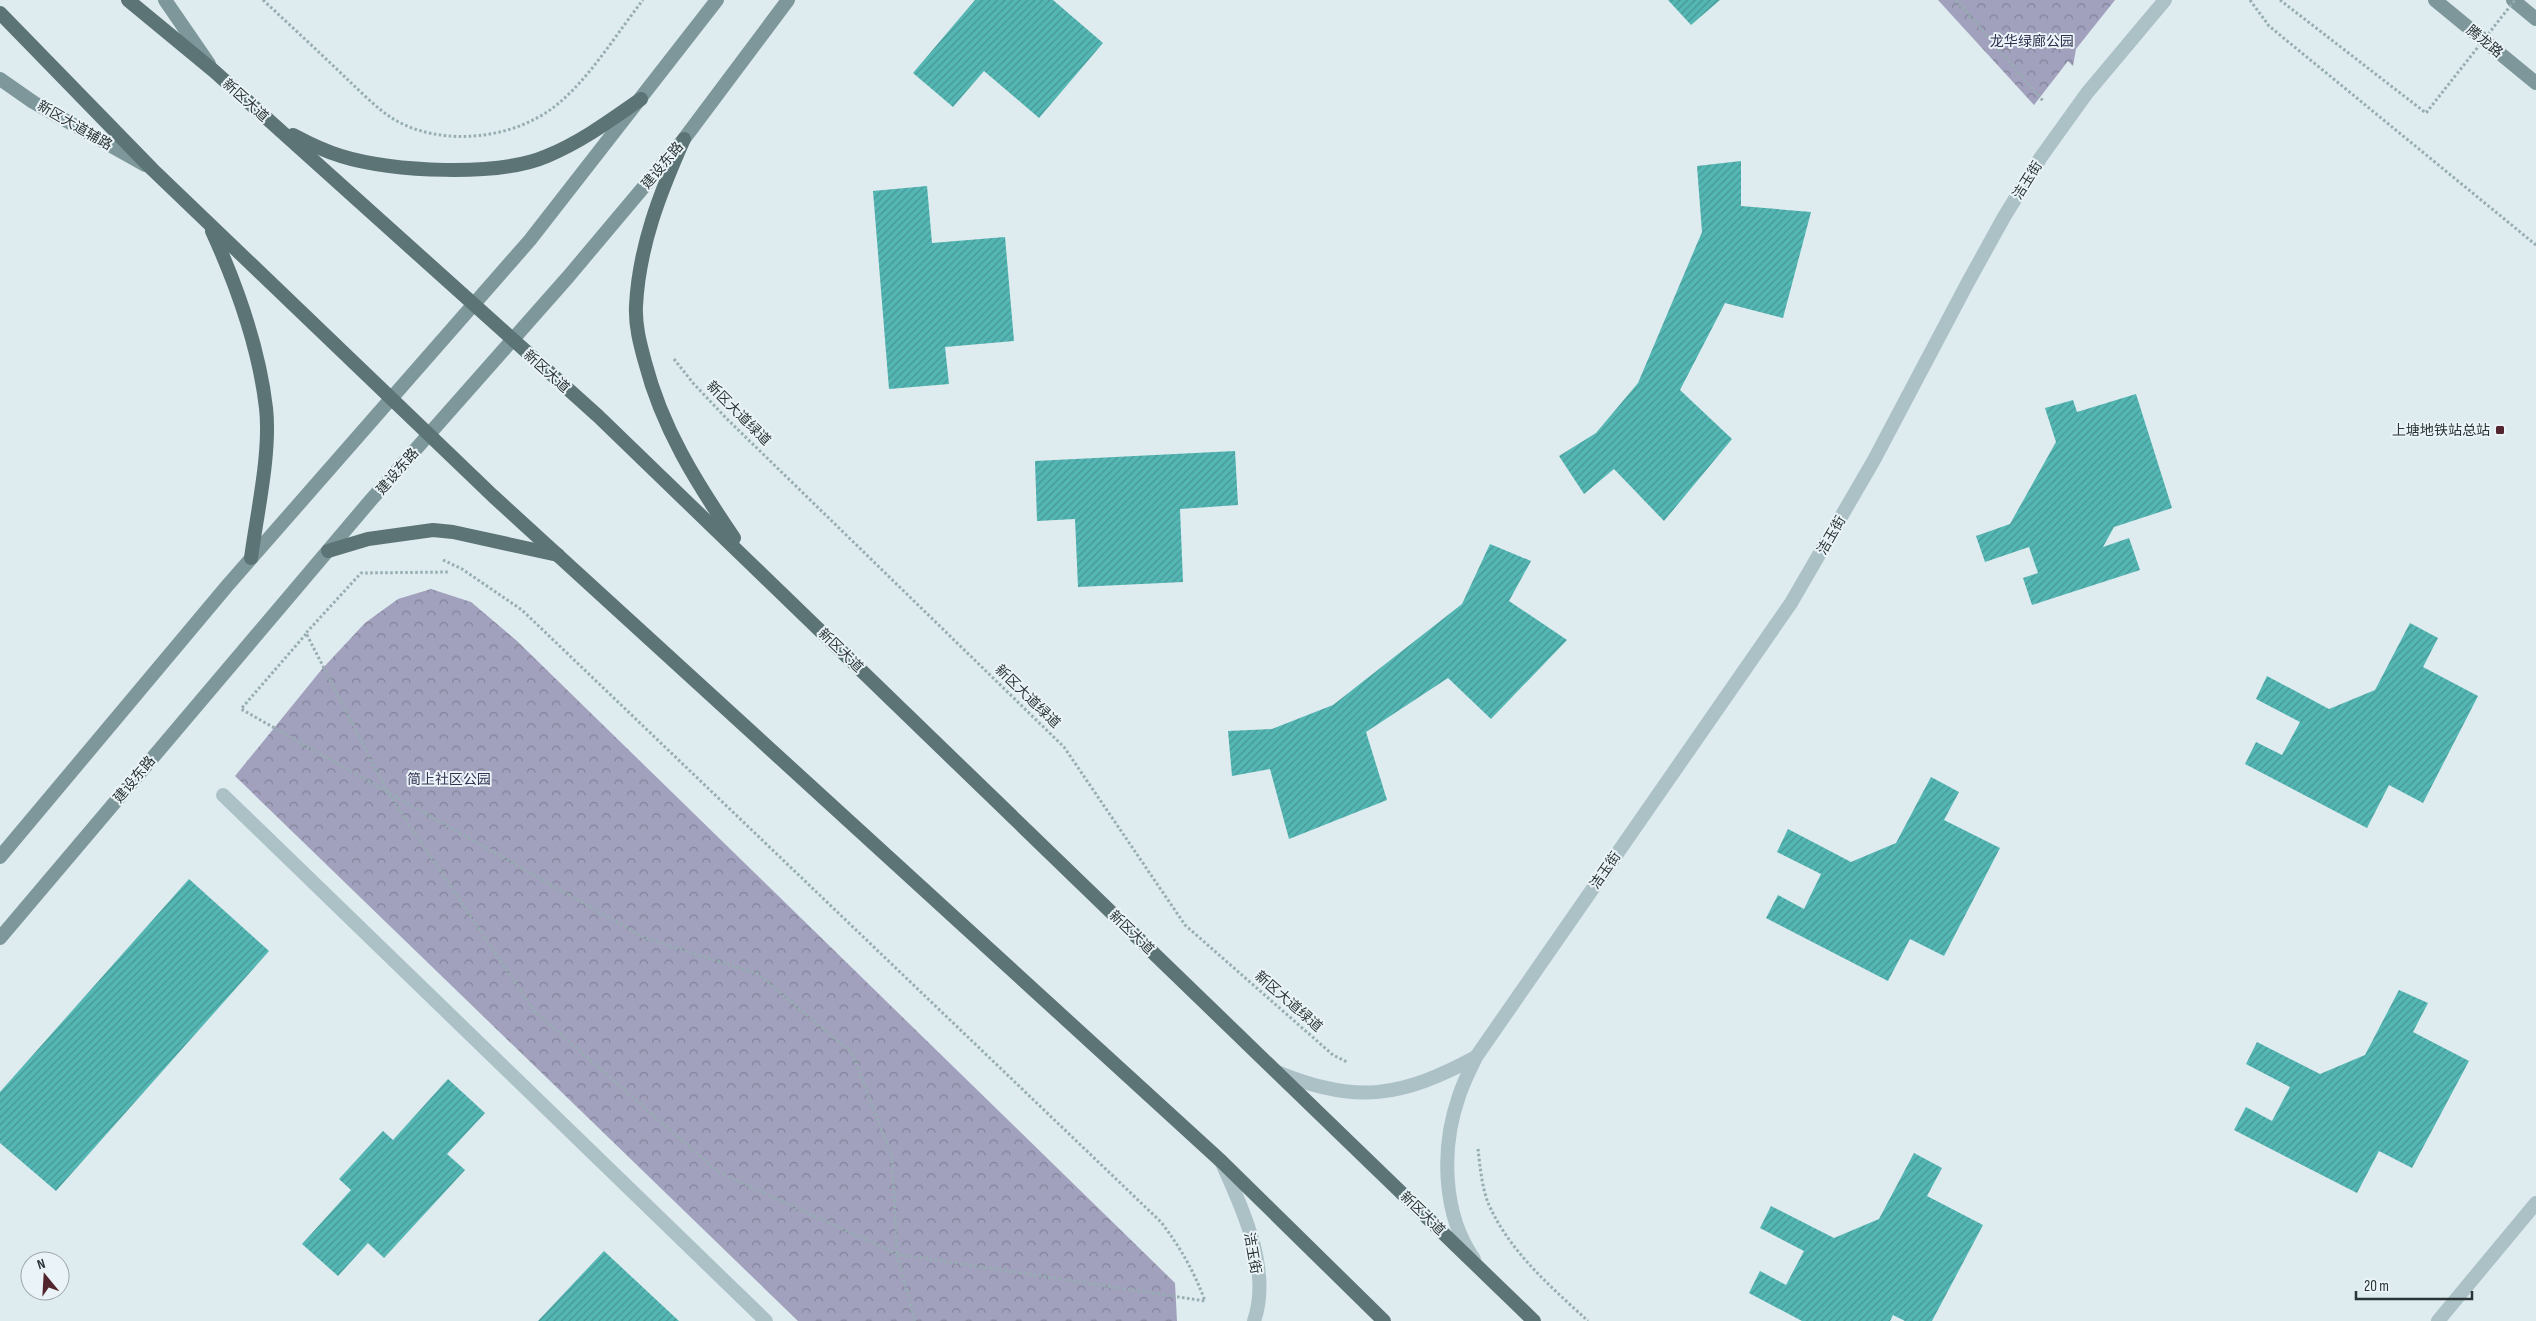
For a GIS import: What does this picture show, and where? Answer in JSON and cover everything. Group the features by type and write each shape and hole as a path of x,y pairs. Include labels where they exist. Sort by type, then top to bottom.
{"main road":[{"name":"新区大道","path":"128,0 214,71 598,416 1534,1321"},
{"path":"165,0 214,71"},
{"path":"0,857 251,558 392,400 548,219 717,0"},
{"name":"建设东路","path":"0,938 328,551 513,340 684,139 788,0"},
{"name":"腾龙路","path":"2435,0 2536,83"},
{"path":"2514,0 2536,19"},
{"path":"0,13 152,169 429,435 1221,1161 1384,1321"},
{"name":"新区大道辅路","path":"0,79 33,102 152,169"},
{"path":"271,122 306,142 342,156 379,164 425,169 501,166 546,157 578,141 641,99"},
{"path":"684,139 656,201 644,246 636,308 639,339 653,394 676,447 700,488 752,563"},
{"path":"208,223 231,273 256,355 266,409 265,452 251,558"},
{"path":"328,551 368,540 433,530 452,532 558,555"}],"street":[{"name":"洁玉街","path":"1483,1271 1467,1249 1455,1220 1448,1181 1448,1147 1452,1122 1459,1096 1476,1057 1761,642 1791,603 1874,460 2004,217 2041,157 2087,93 2165,0"},
{"path":"223,795 766,1321"},
{"path":"1277,1072 1310,1086 1334,1092 1365,1094 1407,1087 1438,1078 1476,1057"},
{"name":"洁玉街","path":"1221,1161 1239,1200 1254,1243 1260,1303 1254,1321"},
{"path":"2438,1321 2536,1203"}],"path":[{"path":"263,0 367,97 395,120 420,130 447,135 482,135 506,131 537,117 559,103 585,75 643,0"},
{"path":"1956,0 2044,102"},
{"path":"2250,0 2269,26 2536,245"},
{"path":"2280,0 2426,113 2514,0"},
{"name":"新区大道绿道","path":"672,354 693,384 726,418 1064,747 1185,925 1333,1055 1351,1064"},
{"path":"306,634 388,793 534,1011 718,1172 897,1254 1205,1301 1194,1271 1180,1246 1161,1222 522,610 462,568 437,558"},
{"path":"448,572 361,573 240,708 645,938 758,974 852,1053 892,1158 897,1254 916,1321"},
{"path":"1477,1142 1489,1204 1511,1242 1540,1277 1588,1321"}],"green space":[{"name":"龙华绿廊公园","path":"1938,0 2115,0 2076,49 2073,66 2068,61 2034,105"},
{"name":"简上社区公园","path":"431,589 471,602 517,641 1175,1283 1177,1321 798,1321 235,776 322,669 365,623 398,599"}],"building":[{"path":"975,0 1053,0 1103,43 1039,118 984,71 953,107 913,73"},
{"path":"1668,0 1720,0 1691,25"},
{"path":"1741,161 1741,206 1811,212 1783,318 1725,303 1680,390 1732,439 1664,521 1614,469 1584,494 1559,456 1596,433 1638,383 1702,232 1697,166"},
{"path":"927,186 932,243 1005,237 1014,341 945,347 949,384 889,389 873,191"},
{"path":"2136,394 2172,508 2114,527 2103,547 2129,538 2140,570 2032,605 2023,578 2038,573 2029,547 1985,562 1976,536 2010,524 2056,442 2045,408 2073,400 2077,412"},
{"path":"1235,451 1238,505 1180,509 1183,582 1078,587 1075,519 1037,521 1035,461"},
{"path":"1490,544 1531,561 1509,601 1567,640 1491,719 1448,678 1366,732 1387,800 1289,839 1270,769 1232,776 1228,731 1272,729 1333,705 1462,604"},
{"path":"2410,623 2438,638 2423,667 2478,696 2423,803 2389,785 2367,828 2245,764 2256,742 2282,755 2300,722 2256,699 2267,676 2329,709 2375,690"},
{"path":"1931,777 1959,792 1944,820 2000,848 1944,956 1910,939 1888,981 1766,918 1778,895 1804,909 1821,874 1777,852 1788,829 1851,862 1896,843"},
{"path":"189,879 269,951 56,1191 0,1143 0,1092"},
{"path":"2399,990 2428,1003 2413,1032 2469,1061 2412,1168 2379,1151 2357,1193 2234,1130 2246,1107 2272,1121 2290,1087 2246,1064 2257,1042 2320,1074 2365,1055"},
{"path":"448,1079 485,1113 447,1154 465,1170 384,1258 368,1243 338,1276 302,1244 351,1190 339,1179 383,1131 393,1140"},
{"path":"1914,1153 1942,1168 1927,1196 1983,1225 1932,1321 1905,1321 1893,1315 1890,1321 1802,1321 1749,1293 1760,1271 1786,1285 1804,1251 1760,1228 1771,1206 1834,1238 1879,1219"},
{"path":"604,1251 679,1321 538,1321"}],"place":[{"name":"上塘地铁站总站","path":"2500,430"}]}
